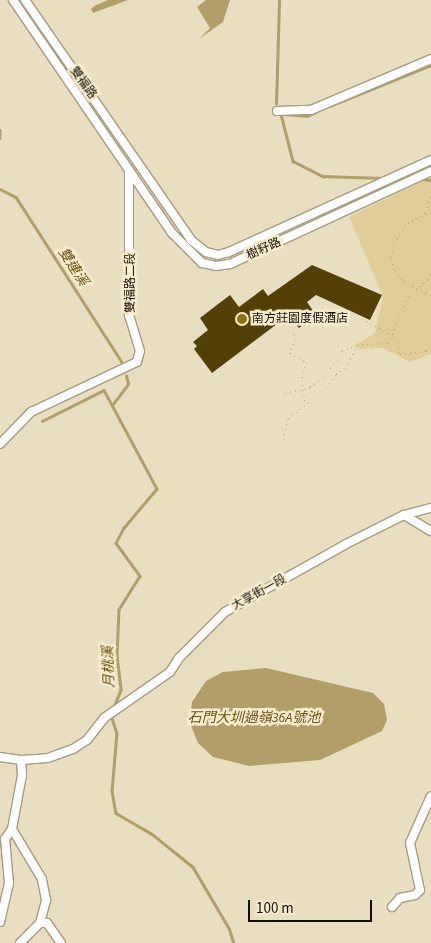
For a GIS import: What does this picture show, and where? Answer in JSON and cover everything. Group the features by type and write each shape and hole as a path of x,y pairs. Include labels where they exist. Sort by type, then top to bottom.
{"street":[{"name":"樹籽路","path":"13,0 129,171 188,252 202,263 216,266 230,264 431,171"},
{"name":"雙福路","path":"25,0 139,166"},
{"path":"277,111 311,110 431,59"},
{"name":"樹籽路","path":"139,166 197,247 218,254 376,188 431,160"},
{"path":"129,171 139,166"},
{"name":"雙福路二段","path":"0,444 31,412 137,362 140,350 130,315 129,171"},
{"name":"大享街一段","path":"21,760 48,758 73,749 87,740 104,718 133,695 170,672 179,658 225,612 404,515 431,508"},
{"path":"404,515 431,531"},
{"path":"0,757 21,760 22,775 12,829 5,839 10,883 0,922"},
{"path":"392,907 400,898 415,895 420,890 410,844 431,796"},
{"path":"12,829 42,878 46,900 40,923 20,943"},
{"path":"40,923 47,924 61,943"}],"path":[{"path":"426,213 431,194"},
{"path":"431,213 426,213 405,225 392,252 398,275 431,295"},
{"path":"286,393 303,389 325,377 342,350 357,345 388,343 390,334 408,296 428,279 431,271"},
{"path":"366,321 382,332 390,334 399,342 400,354 431,350"},
{"path":"293,329 295,339 290,352 306,362 303,389 305,405"},
{"path":"282,444 288,418 346,368 357,345"}],"shaded area":[{"path":"431,177 431,354 410,362 383,348 358,349 354,346 375,333 383,296 349,217"}],"water":[{"path":"108,0 128,0 93,13 91,9 94,6"},
{"path":"206,0 230,0 223,22 199,39 210,28 197,7"},
{"name":"石門大圳過嶺36A號池","path":"266,668 373,693 384,704 387,720 382,731 320,760 249,766 213,757 198,743 190,723 192,702 206,681 223,672"}],"building":[{"name":"南方莊園度假酒店","path":"312,265 382,295 370,320 316,295 307,302 316,315 299,328 289,315 212,373 194,349 197,346 193,342 208,330 200,318 230,295 239,307 263,289 268,296"}],"waterway":[{"path":"276,104 279,0"},
{"path":"330,106 431,65"},
{"path":"285,114 306,116 314,113"},
{"path":"281,114 293,161 323,176 383,178"},
{"name":"雙連溪","path":"0,130 0,138"},
{"path":"422,179 431,180"},
{"name":"雙連溪","path":"0,189 16,197 122,362"},
{"name":"雙連溪","path":"113,404 128,384 126,376"},
{"name":"月桃溪","path":"42,421 104,390 157,489 124,528 116,543 140,576 119,610 117,656 121,690 113,710"},
{"name":"月桃溪","path":"111,715 117,733 112,791 116,813 152,834 193,867 229,928 234,943"}],"place":[{"name":"南方莊園度假酒店","path":"242,319"}]}
